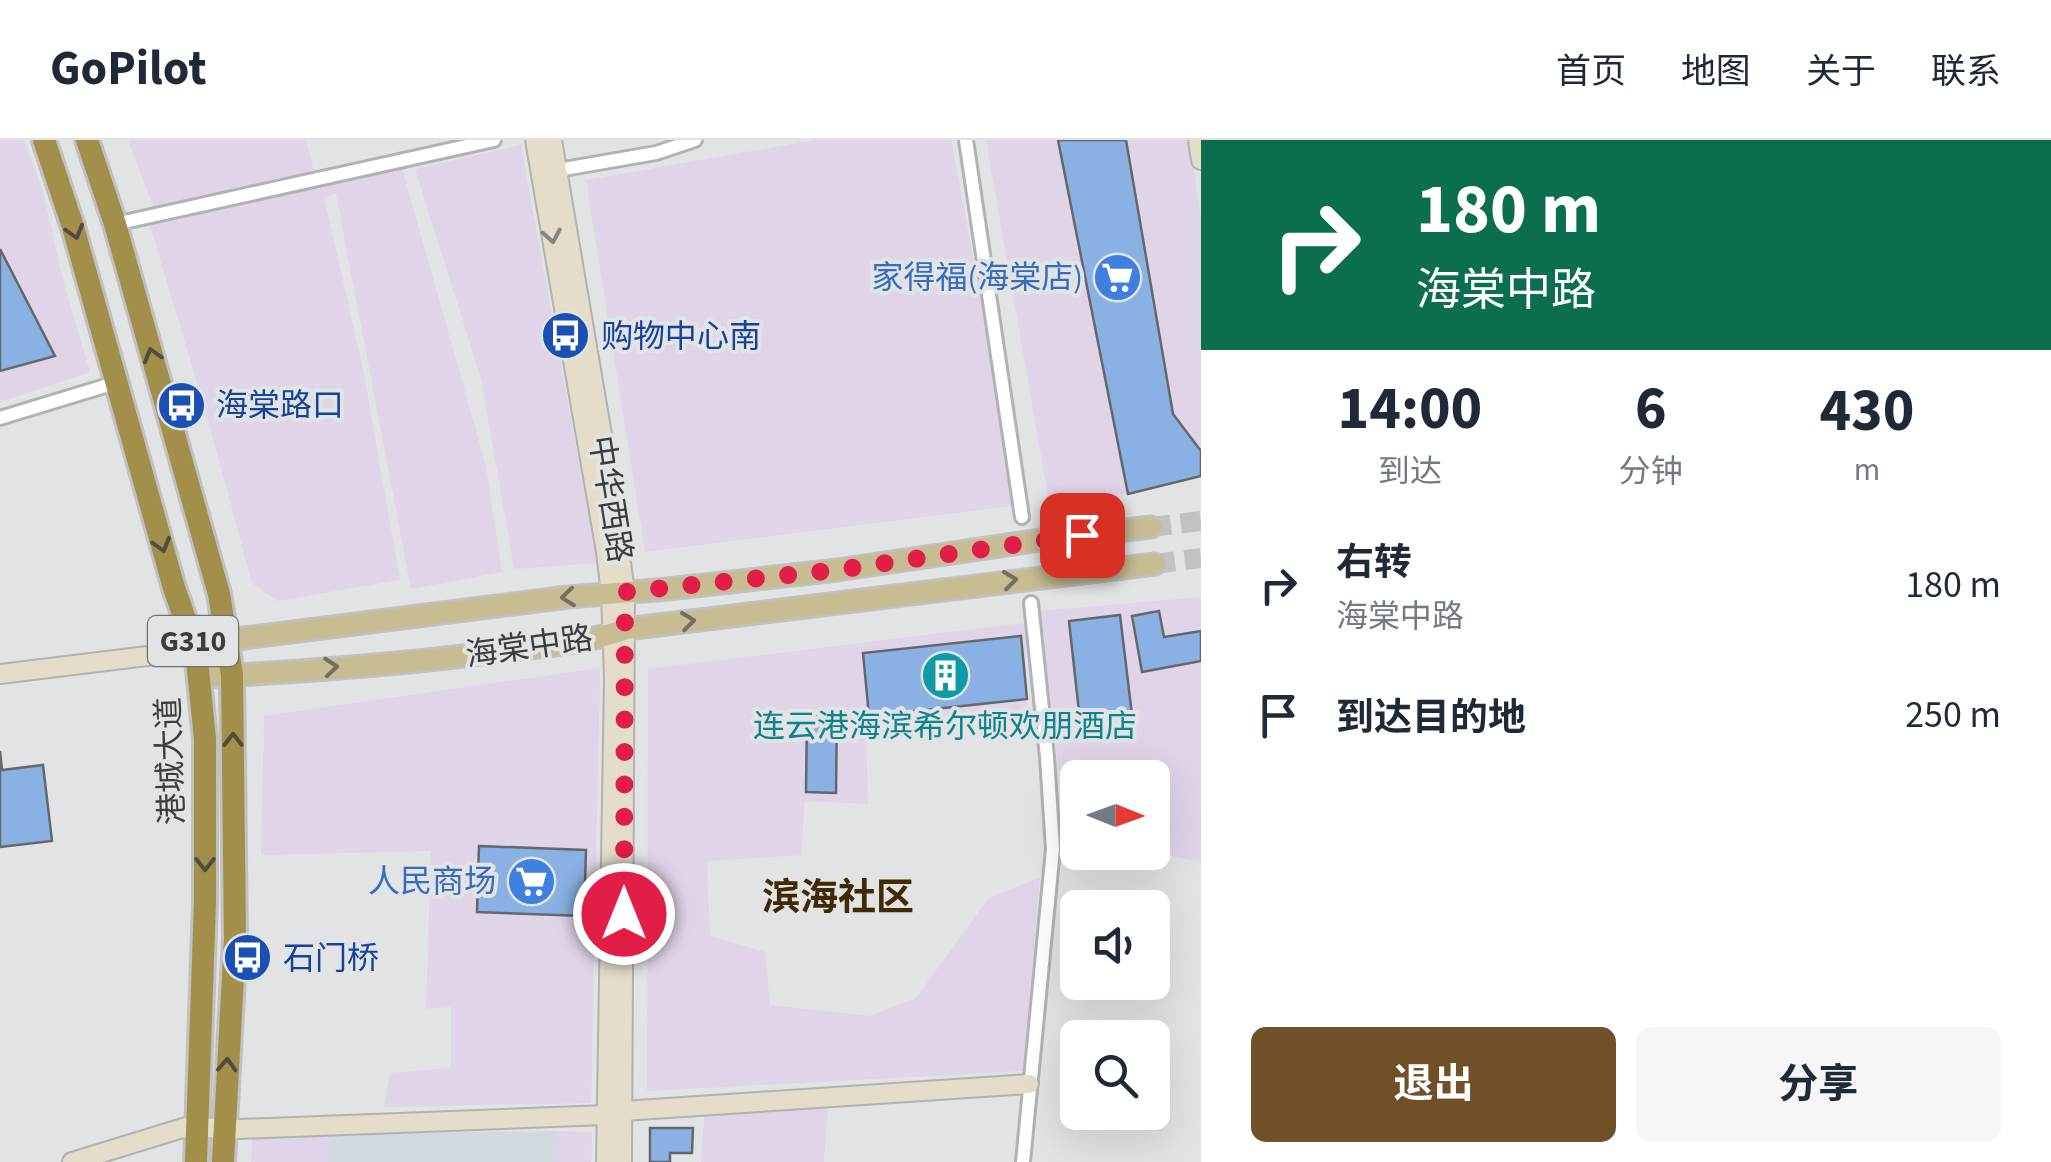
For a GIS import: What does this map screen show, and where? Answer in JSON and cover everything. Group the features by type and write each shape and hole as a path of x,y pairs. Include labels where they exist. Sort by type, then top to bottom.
{"highway":[{"name":"港城大道","path":"44,140 74,227 174,588 196,650 205,740 205,901 196,1162"},
{"name":"港城大道","path":"88,140 219,594 232,675 235,939 222,1162"}],"main road":[{"path":"535,140 603,534 618,593"},
{"name":"中华西路","path":"552,140 609,476 618,593 614,678 615,1113"},
{"path":"1198,140 1201,160"},
{"name":"海棠中路","path":"196,650 226,641 530,601 837,570 1151,527"},
{"name":"海棠中路","path":"199,677 470,656 619,632 1155,564"},
{"path":"0,674 196,650"},
{"path":"72,1162 186,1127 224,1129 615,1113 1029,1084"},
{"path":"606,1162 615,1113"},
{"path":"615,1113 622,1162"}],"street":[{"path":"115,224 494,140"},
{"path":"558,170 656,153 694,140"},
{"path":"966,140 1022,517"},
{"path":"0,418 105,386"},
{"path":"1023,1162 1052,849 1031,604"}],"shaded area":[{"path":"0,140 25,142 43,192 90,372 0,402"},
{"path":"128,140 306,140 314,172 154,208"},
{"path":"815,140 951,140 1020,505 645,552 586,180"},
{"path":"986,140 1058,140 1128,494 1048,496"},
{"path":"1126,140 1190,140 1201,221 1201,457 1173,414"},
{"path":"521,145 597,563 514,569 481,378 415,169"},
{"path":"400,161 486,466 502,572 411,589 336,194 324,197 363,369 400,580 277,601 252,583 147,216"},
{"path":"1201,597 1201,862 1170,856 1170,760 1060,760 1060,783 1040,611"},
{"path":"1025,623 1027,713 866,735 868,804 805,801 801,855 707,861 710,936 765,952 770,1005 870,1016 916,998 988,899 1040,877 1023,1071 647,1091 648,669"},
{"path":"600,668 591,1103 384,1107 390,1073 451,1068 451,1007 426,1009 431,851 261,855 264,716"},
{"path":"828,1106 824,1162 701,1162 704,1116"},
{"path":"556,1131 592,1132 591,1162 555,1162"},
{"path":"556,1131 555,1162 328,1162 328,1134"},
{"path":"252,1134 328,1134 328,1162 251,1162"}],"building":[{"name":"家得福(海棠店)","path":"1058,140 1126,140 1173,414 1201,451 1201,476 1128,494"},
{"path":"0,249 55,356 0,371"},
{"path":"1159,611 1164,637 1201,631 1201,661 1142,672 1132,616"},
{"path":"1120,615 1132,715 1080,721 1069,621"},
{"name":"连云港海滨希尔顿欢朋酒店","path":"1021,636 1027,699 869,716 863,653"},
{"path":"807,713 837,713 836,793 806,792"},
{"path":"0,751 2,770 43,765 52,841 0,847"},
{"name":"人民商场","path":"479,846 586,850 584,916 477,912"},
{"path":"650,1128 693,1128 692,1153 670,1153 670,1162 650,1162"}],"tunnel":[{"path":"1151,527 1201,521"},
{"path":"1155,564 1201,558"}],"place":[{"name":"家得福(海棠店)","path":"1118,277"},
{"name":"购物中心南","path":"566,336"},
{"name":"海棠路口","path":"181,405"},
{"name":"连云港海滨希尔顿欢朋酒店","path":"945,676"},
{"name":"人民商场","path":"531,881"},
{"name":"石门桥","path":"248,958"}],"district":[{"name":"滨海社区","path":"838,897"}],"route":[{"path":"624,914 625,592 837,570 1082,535"}]}
